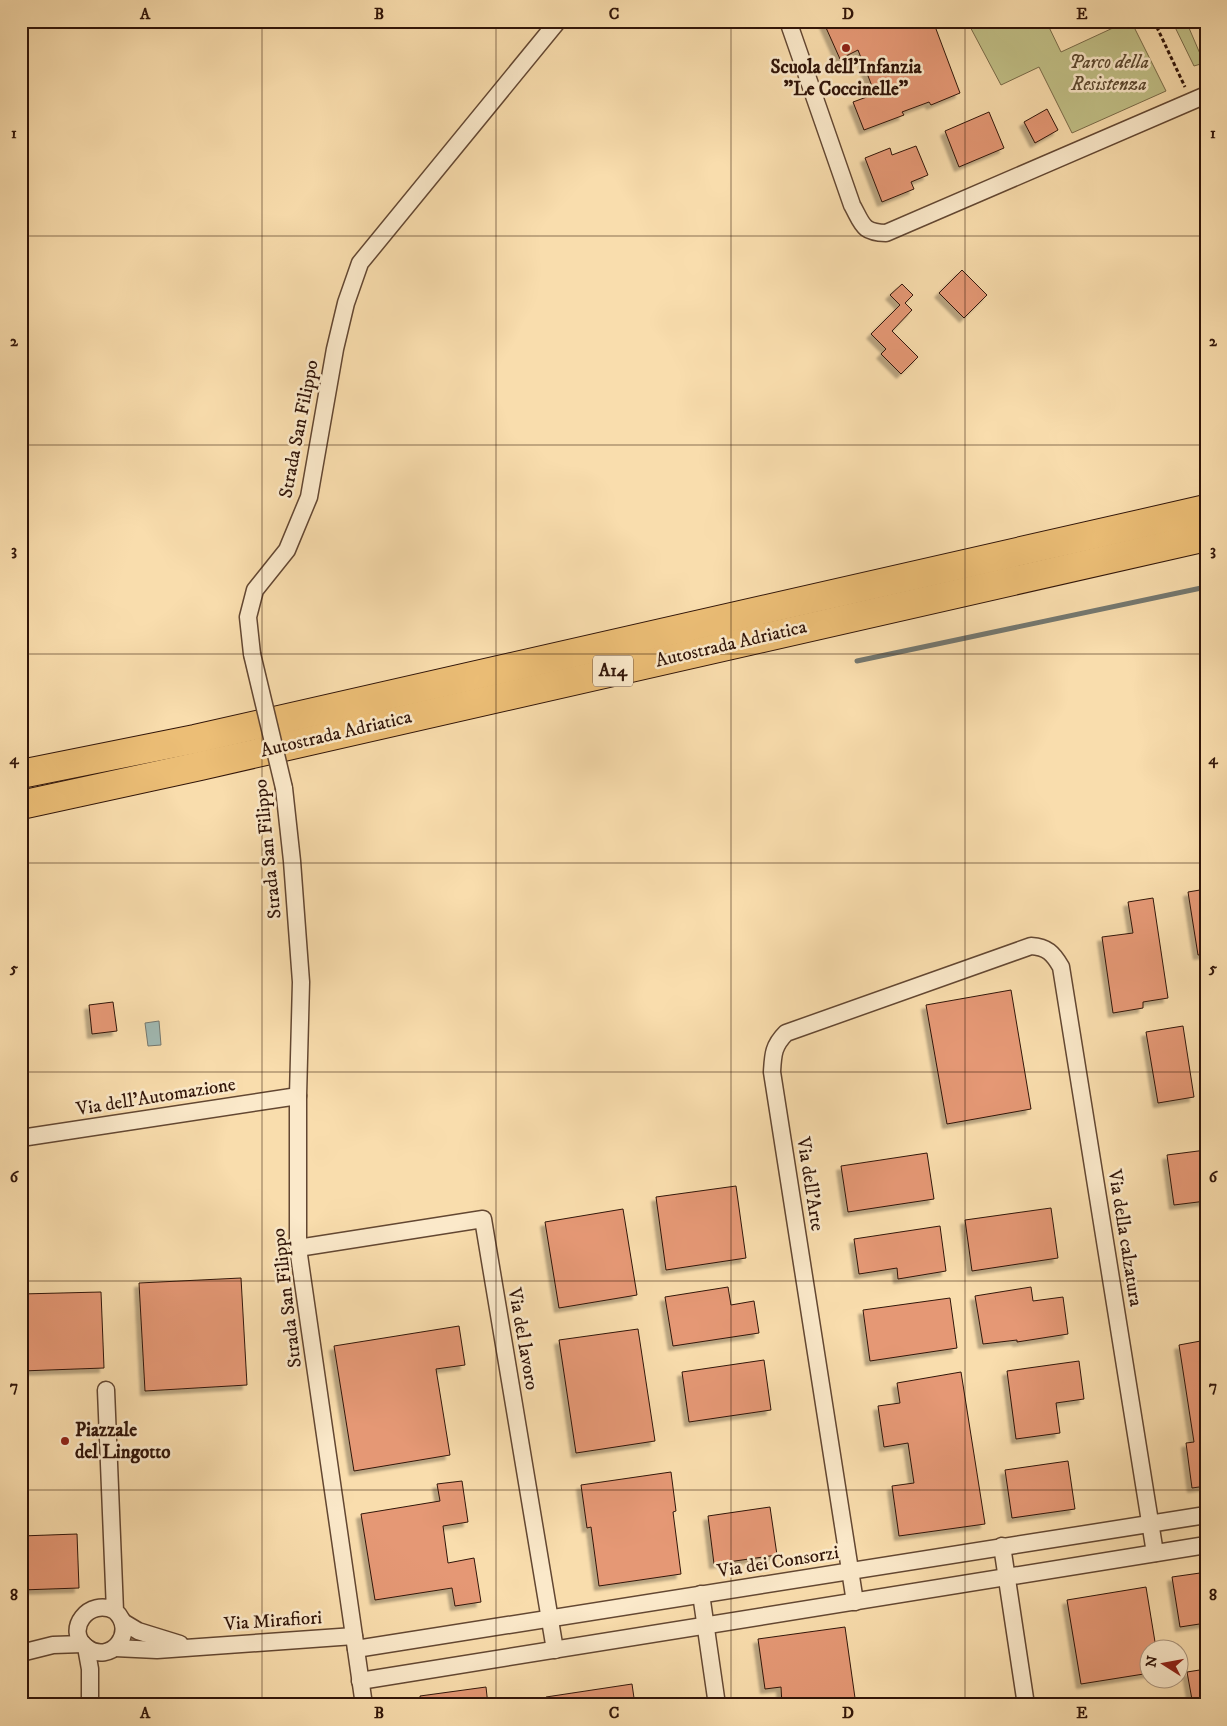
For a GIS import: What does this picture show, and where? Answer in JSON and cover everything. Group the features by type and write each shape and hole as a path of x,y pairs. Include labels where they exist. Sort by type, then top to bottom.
{"highway":[{"name":"Autostrada Adriatica","path":"21,774 195,739 1206,509"},
{"name":"Autostrada Adriatica","path":"21,805 1206,537"}],"street":[{"name":"Strada San Filippo","path":"364,1705 298,1248 298,1096 301,982 292,861 284,788 252,654 248,617 256,590 287,550 310,498 335,348 346,304 360,263 558,21"},
{"path":"788,21 852,205 864,227 872,232 886,232 1198,98"},
{"name":"Via della calzatura","path":"1031,946 1049,951 1061,967 1155,1553"},
{"name":"Via dell'Arte","path":"855,1602 772,1072 773,1056 778,1042 786,1033 1031,946"},
{"name":"Via dell'Automazione","path":"21,1138 298,1096"},
{"name":"Via del lavoro","path":"298,1248 483,1219 555,1650"},
{"path":"96,1648 121,1641 124,1632 114,1609 106,1390"},
{"name":"Via dei Consorzi","path":"355,1643 550,1618 1206,1515"},
{"path":"360,1681 1206,1545"},
{"path":"1002,1546 1026,1705"},
{"path":"700,1594 717,1705"},
{"path":"96,1648 78,1630 80,1622 85,1614 94,1608 114,1609"},
{"name":"Via Mirafiori","path":"114,1609 138,1631 195,1647"},
{"name":"Via Mirafiori","path":"53,1645 80,1622"},
{"name":"Via Mirafiori","path":"21,1653 53,1645 157,1650 195,1647 355,1643"},
{"path":"90,1705 90,1669 96,1648"}],"path":[{"path":"1154,21 1198,98"}],"green space":[{"name":"Parco della Resistenza","path":"967,21 1046,21 1061,52 1131,21 1166,91 1072,133 1039,67 1001,85"},
{"name":"Parco della Resistenza","path":"1172,21 1186,21 1204,63 1194,66"}],"water":[{"path":"159,1021 161,1045 148,1046 145,1023"}],"building":[{"path":"823,21 933,21 960,93 931,105 929,102 902,112 904,115 864,130 853,102 875,94 858,50 840,59"},
{"path":"1047,109 1058,130 1035,143 1024,122"},
{"path":"989,112 1004,148 959,167 945,131"},
{"path":"916,146 928,175 911,182 914,189 882,202 865,158 890,148 892,155"},
{"path":"962,270 987,295 964,318 939,293"},
{"path":"902,284 913,295 905,303 912,310 892,331 918,357 901,374 881,354 886,349 871,334 900,305 890,295"},
{"path":"1206,889 1206,954 1198,955 1188,892"},
{"path":"1153,898 1168,998 1143,1002 1143,1008 1113,1013 1102,937 1133,933 1128,902"},
{"path":"1011,990 1031,1109 947,1124 926,1005"},
{"path":"113,1002 117,1031 92,1034 89,1005"},
{"path":"1183,1026 1194,1097 1158,1103 1146,1032"},
{"path":"1206,1150 1206,1201 1174,1205 1167,1155"},
{"path":"927,1153 934,1199 848,1212 841,1166"},
{"path":"736,1186 746,1258 666,1270 656,1197"},
{"path":"1051,1208 1058,1258 972,1271 965,1220"},
{"path":"623,1209 637,1295 559,1308 545,1222"},
{"path":"940,1226 946,1271 898,1279 897,1268 859,1274 854,1239"},
{"path":"241,1278 247,1385 145,1391 139,1283"},
{"path":"728,1287 731,1305 754,1301 759,1333 673,1346 665,1297"},
{"path":"1031,1287 1033,1301 1063,1297 1068,1334 1017,1342 1017,1340 983,1344 975,1296"},
{"path":"101,1292 104,1368 21,1371 21,1294"},
{"path":"950,1298 957,1348 870,1361 863,1310"},
{"path":"459,1326 465,1365 436,1369 450,1455 354,1471 334,1346"},
{"path":"638,1329 655,1441 576,1453 559,1340"},
{"path":"1206,1340 1206,1486 1192,1488 1186,1443 1194,1442 1179,1345"},
{"path":"764,1360 771,1410 689,1422 682,1372"},
{"path":"1079,1361 1084,1399 1056,1403 1060,1433 1016,1439 1007,1371"},
{"path":"961,1372 985,1524 899,1536 892,1486 914,1483 908,1443 884,1447 878,1406 900,1403 897,1383"},
{"path":"1068,1461 1075,1509 1012,1518 1005,1470"},
{"path":"671,1472 676,1511 673,1512 681,1574 599,1586 591,1527 587,1528 581,1485"},
{"path":"462,1481 468,1522 443,1526 448,1563 474,1558 481,1602 455,1606 452,1588 375,1600 361,1514 440,1501 437,1484"},
{"path":"770,1507 777,1555 714,1564 708,1516"},
{"path":"77,1534 79,1588 21,1590 21,1536"},
{"path":"1200,1573 1206,1623 1180,1627 1172,1577"},
{"path":"1146,1587 1154,1638 1140,1638 1140,1675 1081,1684 1067,1600"},
{"path":"845,1627 856,1705 782,1705 781,1687 765,1689 758,1639"},
{"path":"1206,1669 1206,1705 1193,1705 1190,1688 1190,1672"},
{"path":"632,1684 635,1705 546,1705 546,1697"},
{"path":"486,1687 488,1705 421,1705 420,1696"}],"waterway":[{"path":"857,661 1206,587"}],"place":[{"name":"Scuola dell'Infanzia \"Le Coccinelle\"","path":"846,48"},
{"name":"Piazzale del Lingotto","path":"65,1441"}]}
